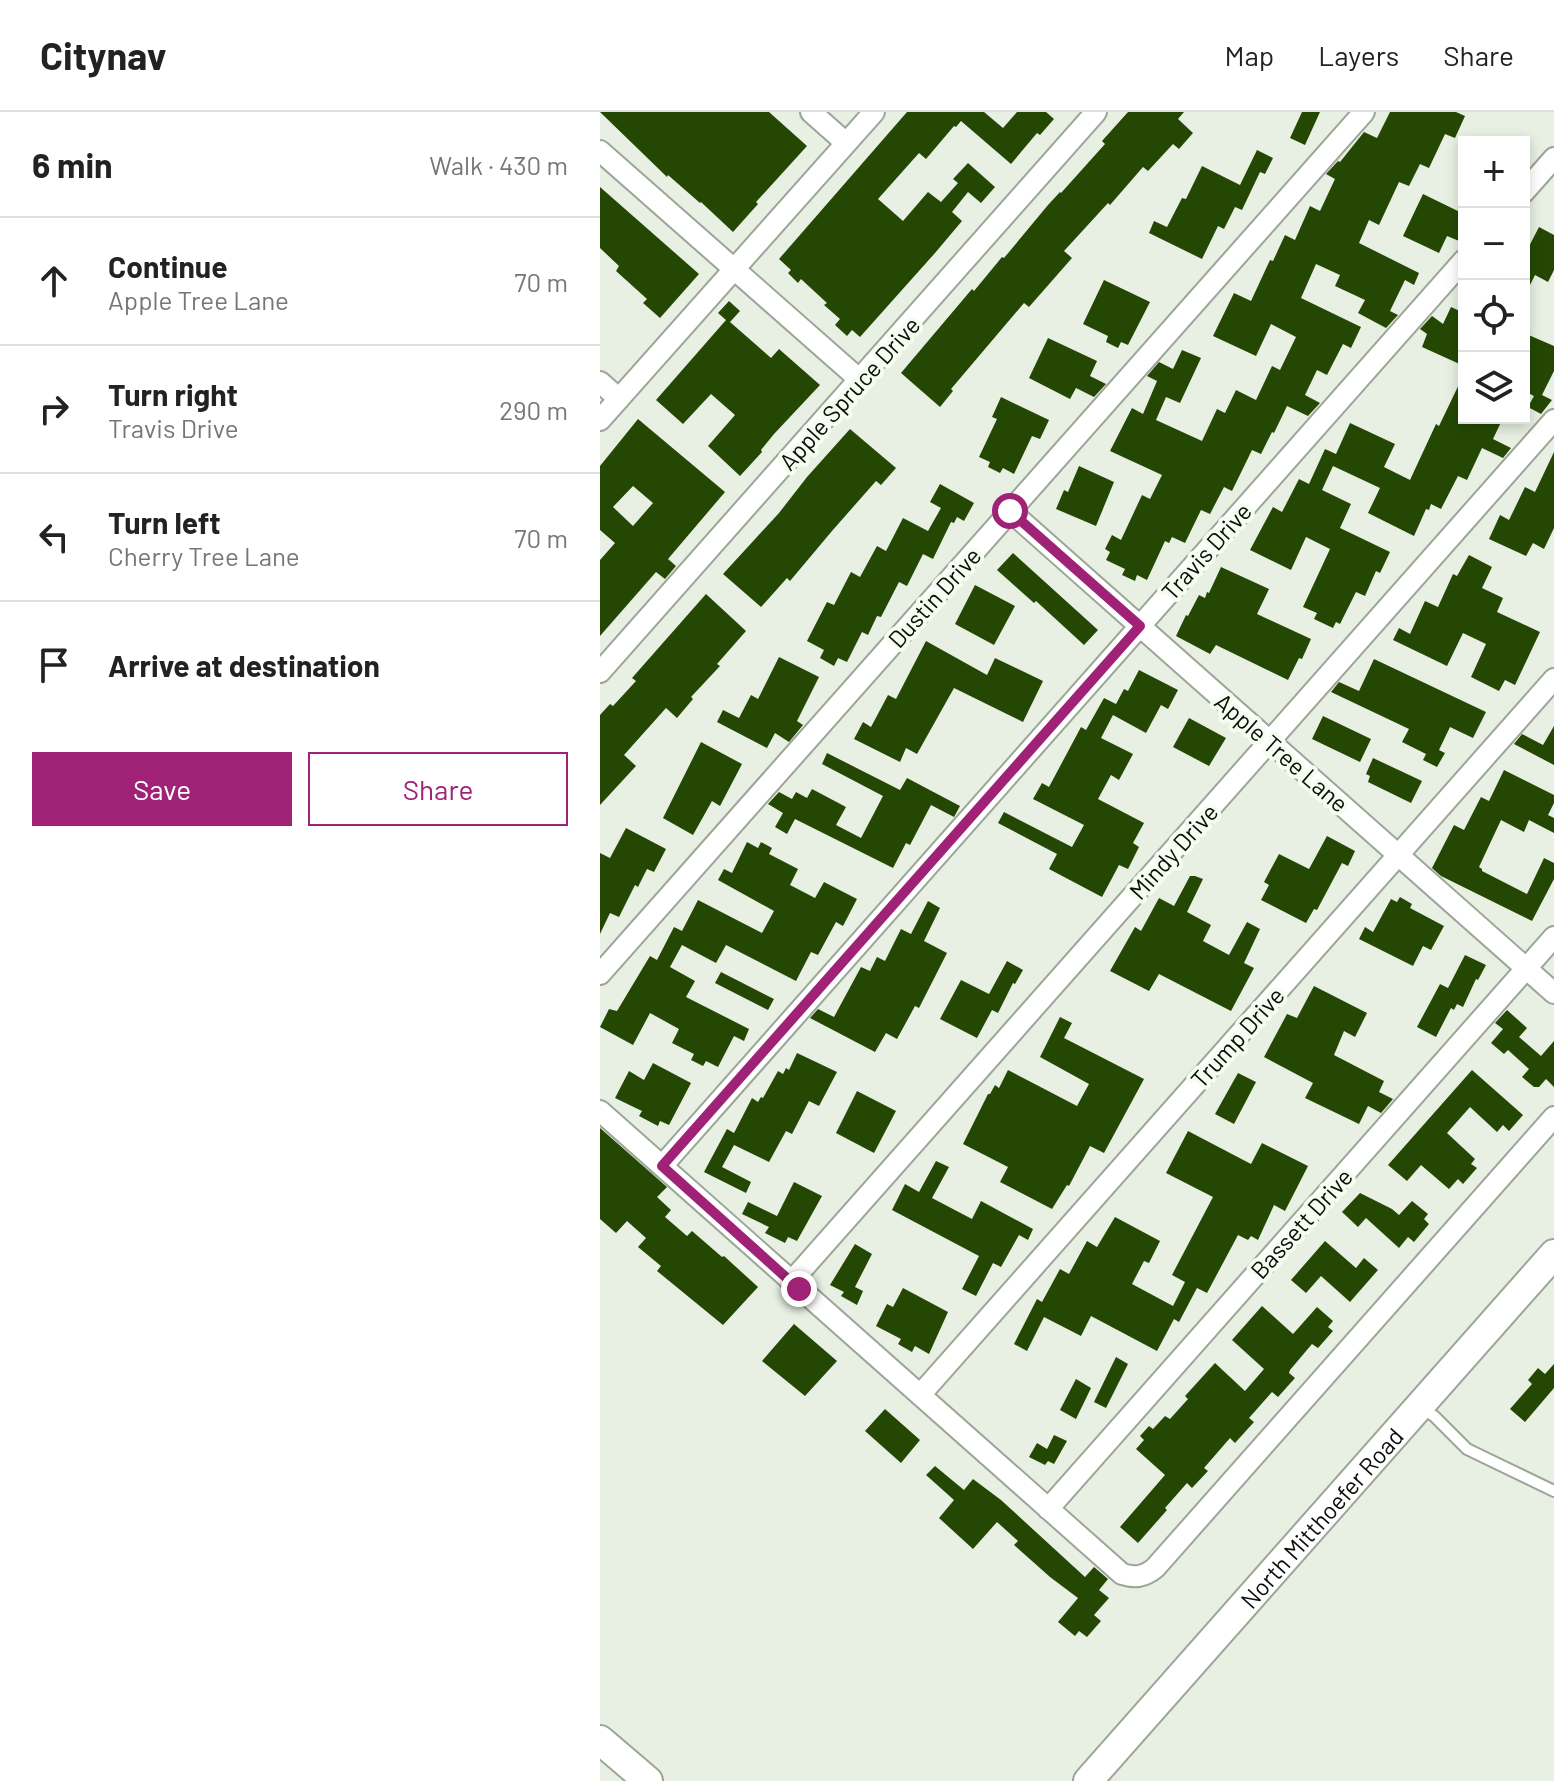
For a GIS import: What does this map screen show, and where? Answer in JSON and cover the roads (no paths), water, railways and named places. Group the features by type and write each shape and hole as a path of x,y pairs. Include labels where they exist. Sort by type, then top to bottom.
{"main road":[{"name":"North Mitthoefer Road","path":"1088,1781 1554,1254"},
{"path":"600,1740 648,1781"}],"street":[{"path":"811,112 846,143"},
{"path":"600,420 874,112"},
{"name":"Apple Spruce Drive","path":"600,672 1096,112"},
{"name":"Dustin Drive","path":"600,974 1364,112"},
{"path":"600,151 860,380"},
{"path":"1530,185 1554,158"},
{"name":"Travis Drive","path":"662,1166 1458,267"},
{"path":"600,382 619,399"},
{"name":"Mindy Drive","path":"791,1282 1554,420"},
{"name":"Apple Tree Lane","path":"1010,511 1554,993"},
{"name":"Trump Drive","path":"920,1395 1554,679"},
{"name":"Bassett Drive","path":"1048,1509 1554,937"},
{"path":"600,1111 1122,1574 1138,1577 1155,1568 1554,1117"}],"lane":[{"path":"1419,1407 1434,1416 1467,1449 1554,1491"}]}
